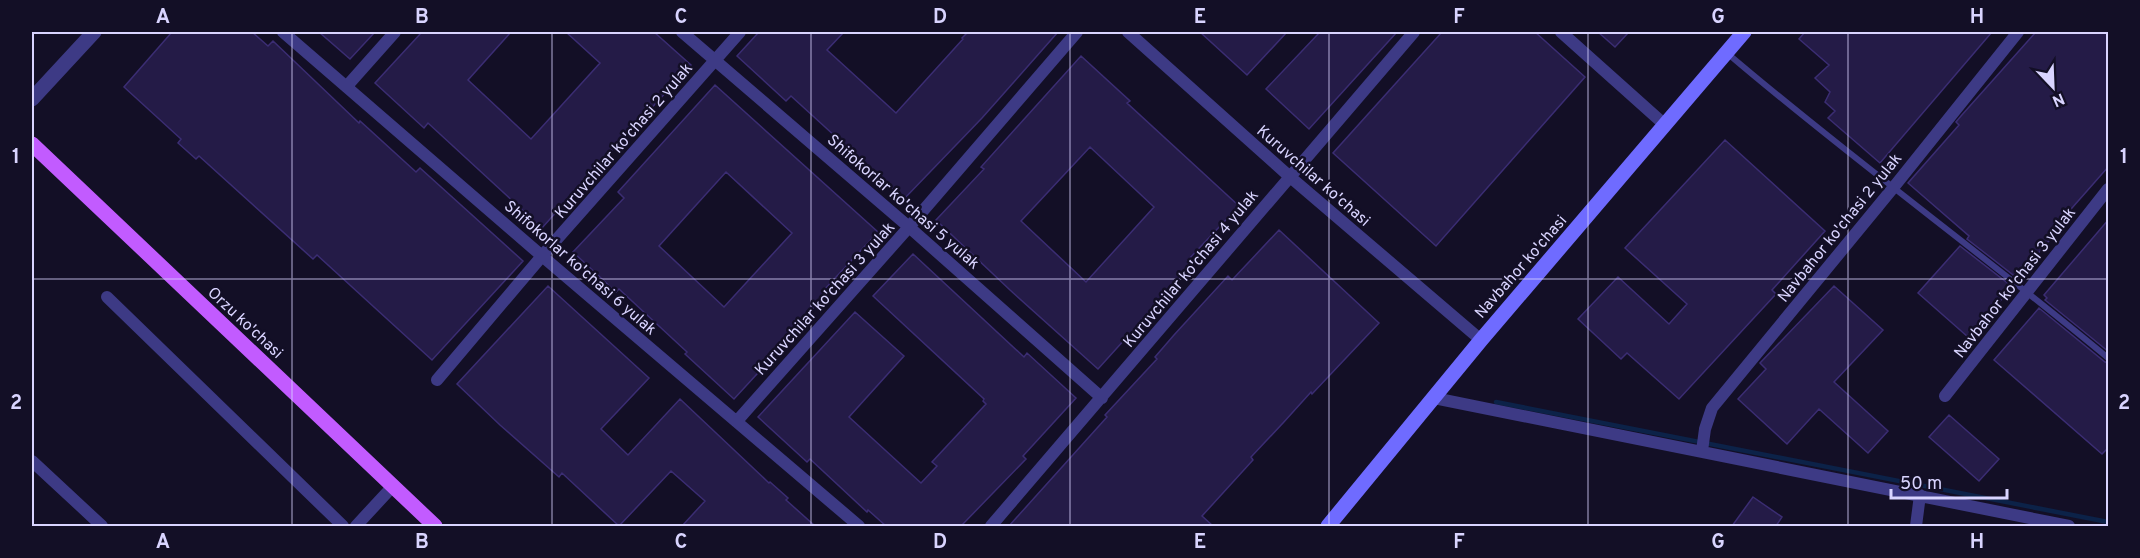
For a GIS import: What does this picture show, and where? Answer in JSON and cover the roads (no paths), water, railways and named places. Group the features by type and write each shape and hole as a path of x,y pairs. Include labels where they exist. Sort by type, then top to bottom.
{"main road":[{"name":"Navbahor ko'chasi","path":"1328,526 1480,340 1744,32"},
{"name":"Orzu ko'chasi","path":"32,144 435,526"}],"street":[{"path":"32,99 94,32"},
{"name":"Shifokorlar ko'chasi 6 yulak","path":"284,32 859,526"},
{"path":"347,86 395,32"},
{"name":"Shifokorlar ko'chasi 5 yulak","path":"682,32 909,227 1102,398"},
{"name":"Kuruvchilar ko'chasi 2 yulak","path":"437,380 542,256 740,32"},
{"name":"Kuruvchilar ko'chasi 3 yulak","path":"737,421 909,227 1077,32"},
{"name":"Kuruvchilar ko'chasi","path":"1128,32 1289,176 1480,340"},
{"name":"Kuruvchilar ko'chasi 4 yulak","path":"991,526 1414,32"},
{"path":"1561,32 1665,125"},
{"name":"Navbahor ko'chasi 2 yulak","path":"1702,448 1712,408 2018,32"},
{"name":"Navbahor ko'chasi 3 yulak","path":"1945,396 2109,189"},
{"path":"107,297 343,526"},
{"path":"1434,398 1702,448 2069,526"},
{"path":"32,460 102,526"},
{"path":"356,526 393,486"},
{"path":"1916,526 1920,495"}],"lane":[{"path":"1726,53 1806,121 2027,290 2109,358"}],"waterway":[{"path":"1496,402 2108,522"}]}
